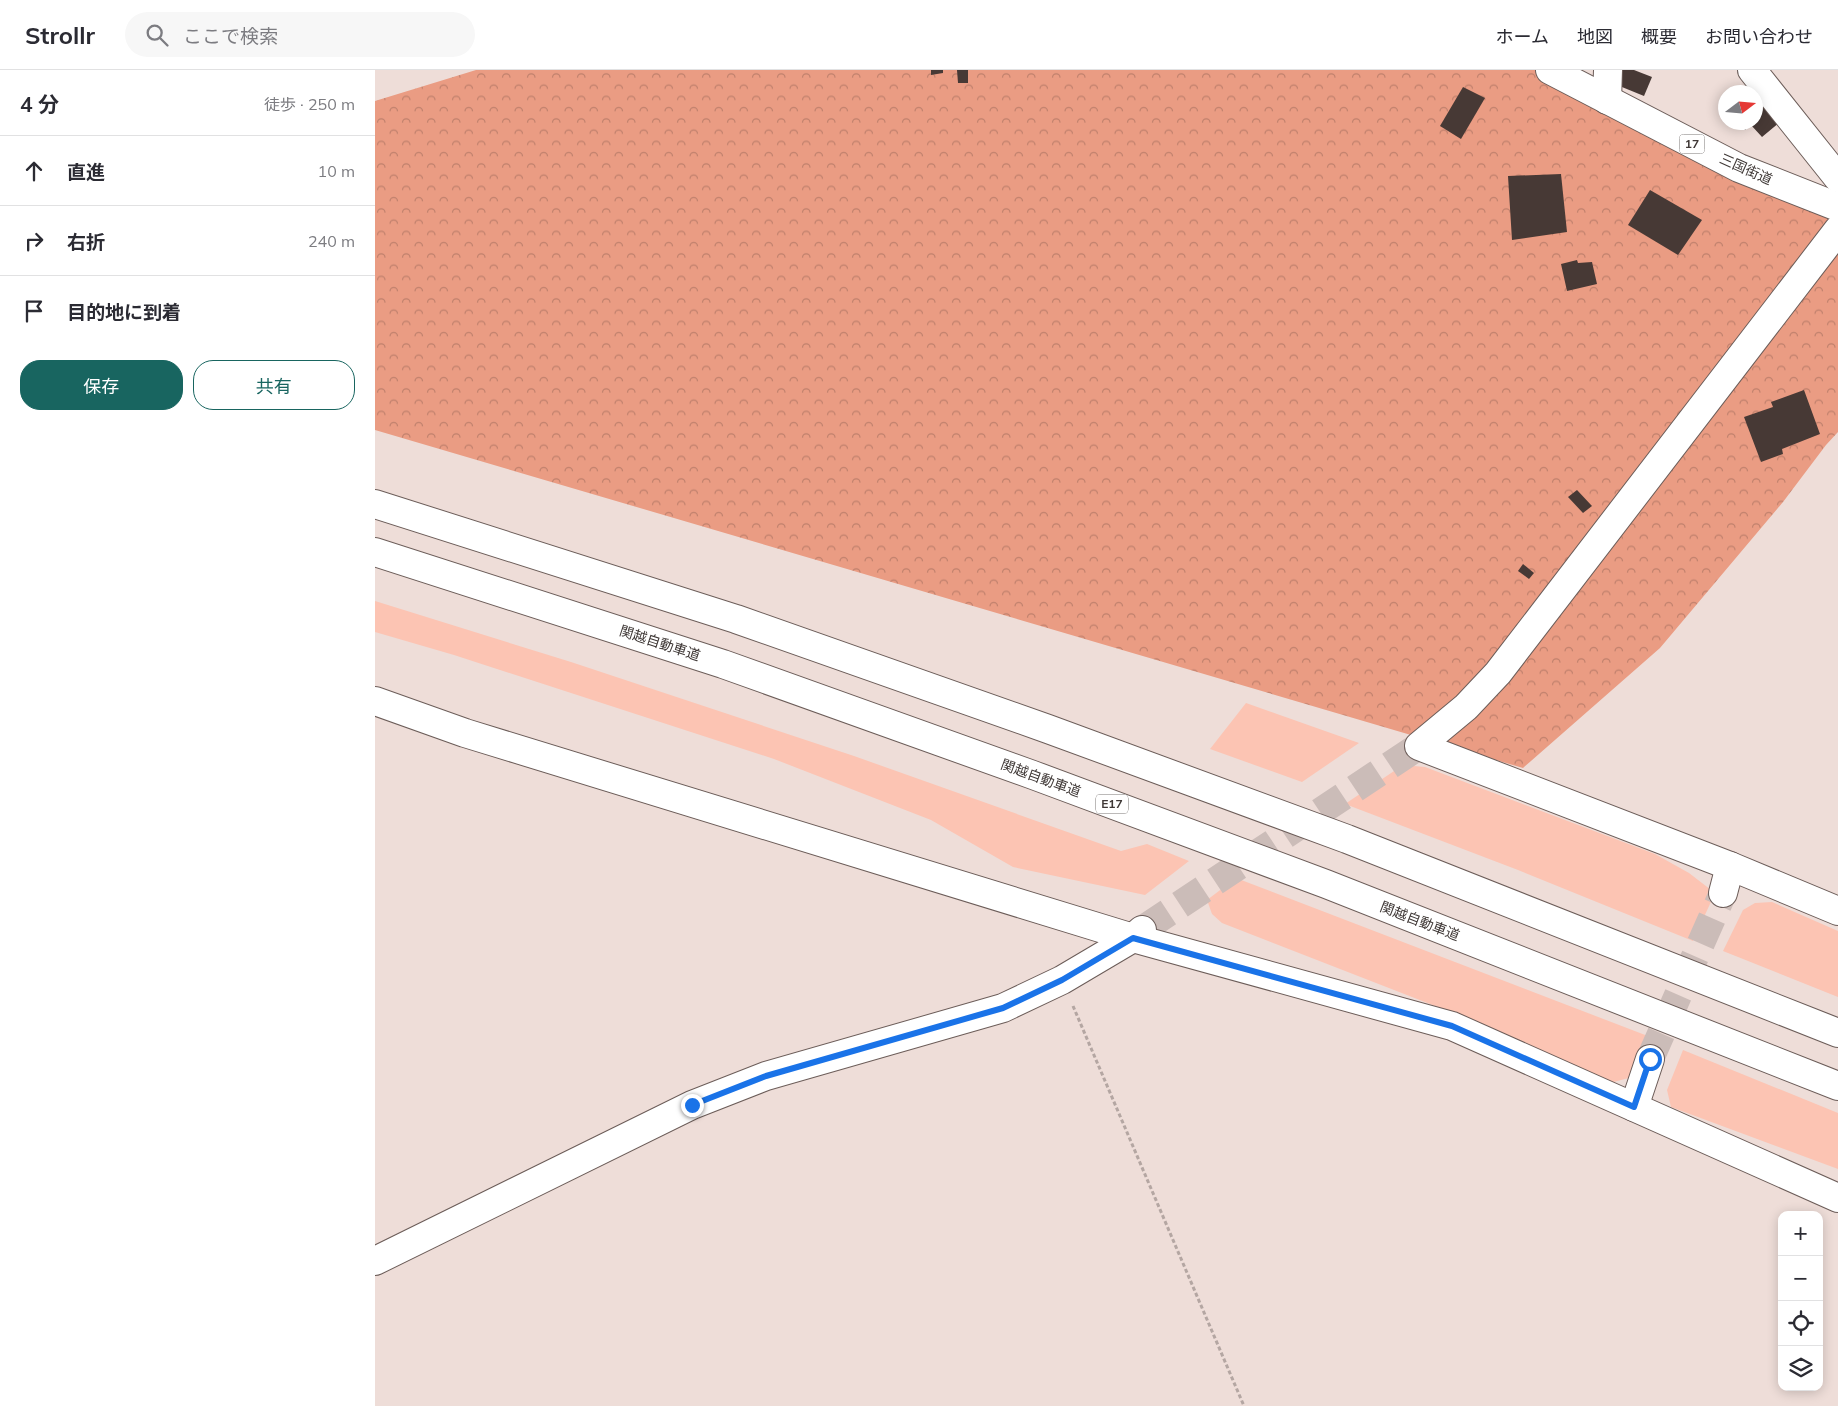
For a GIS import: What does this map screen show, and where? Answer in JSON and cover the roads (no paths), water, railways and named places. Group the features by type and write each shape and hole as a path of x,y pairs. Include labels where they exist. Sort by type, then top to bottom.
{"main road":[{"name":"三国街道","path":"1550,70 1739,168 1838,207"},
{"path":"1607,100 1608,70"},
{"path":"1753,70 1838,178"},
{"path":"1838,230 1498,673 1466,707 1419,746 1730,866 1838,912"},
{"path":"375,504 736,619 1048,728 1347,839 1838,1033"},
{"name":"関越自動車道","path":"375,552 723,664 1033,775 1326,884 1838,1086"},
{"path":"375,701 465,733 1452,1026 1838,1198"},
{"path":"1723,894 1730,866"},
{"path":"375,1261 692,1105 766,1076 1003,1008 1062,980 1139,933"},
{"path":"1634,1107 1650,1059"}],"tunnel":[{"path":"1145,928 1419,746"},
{"path":"1650,1059 1723,893"}]}
